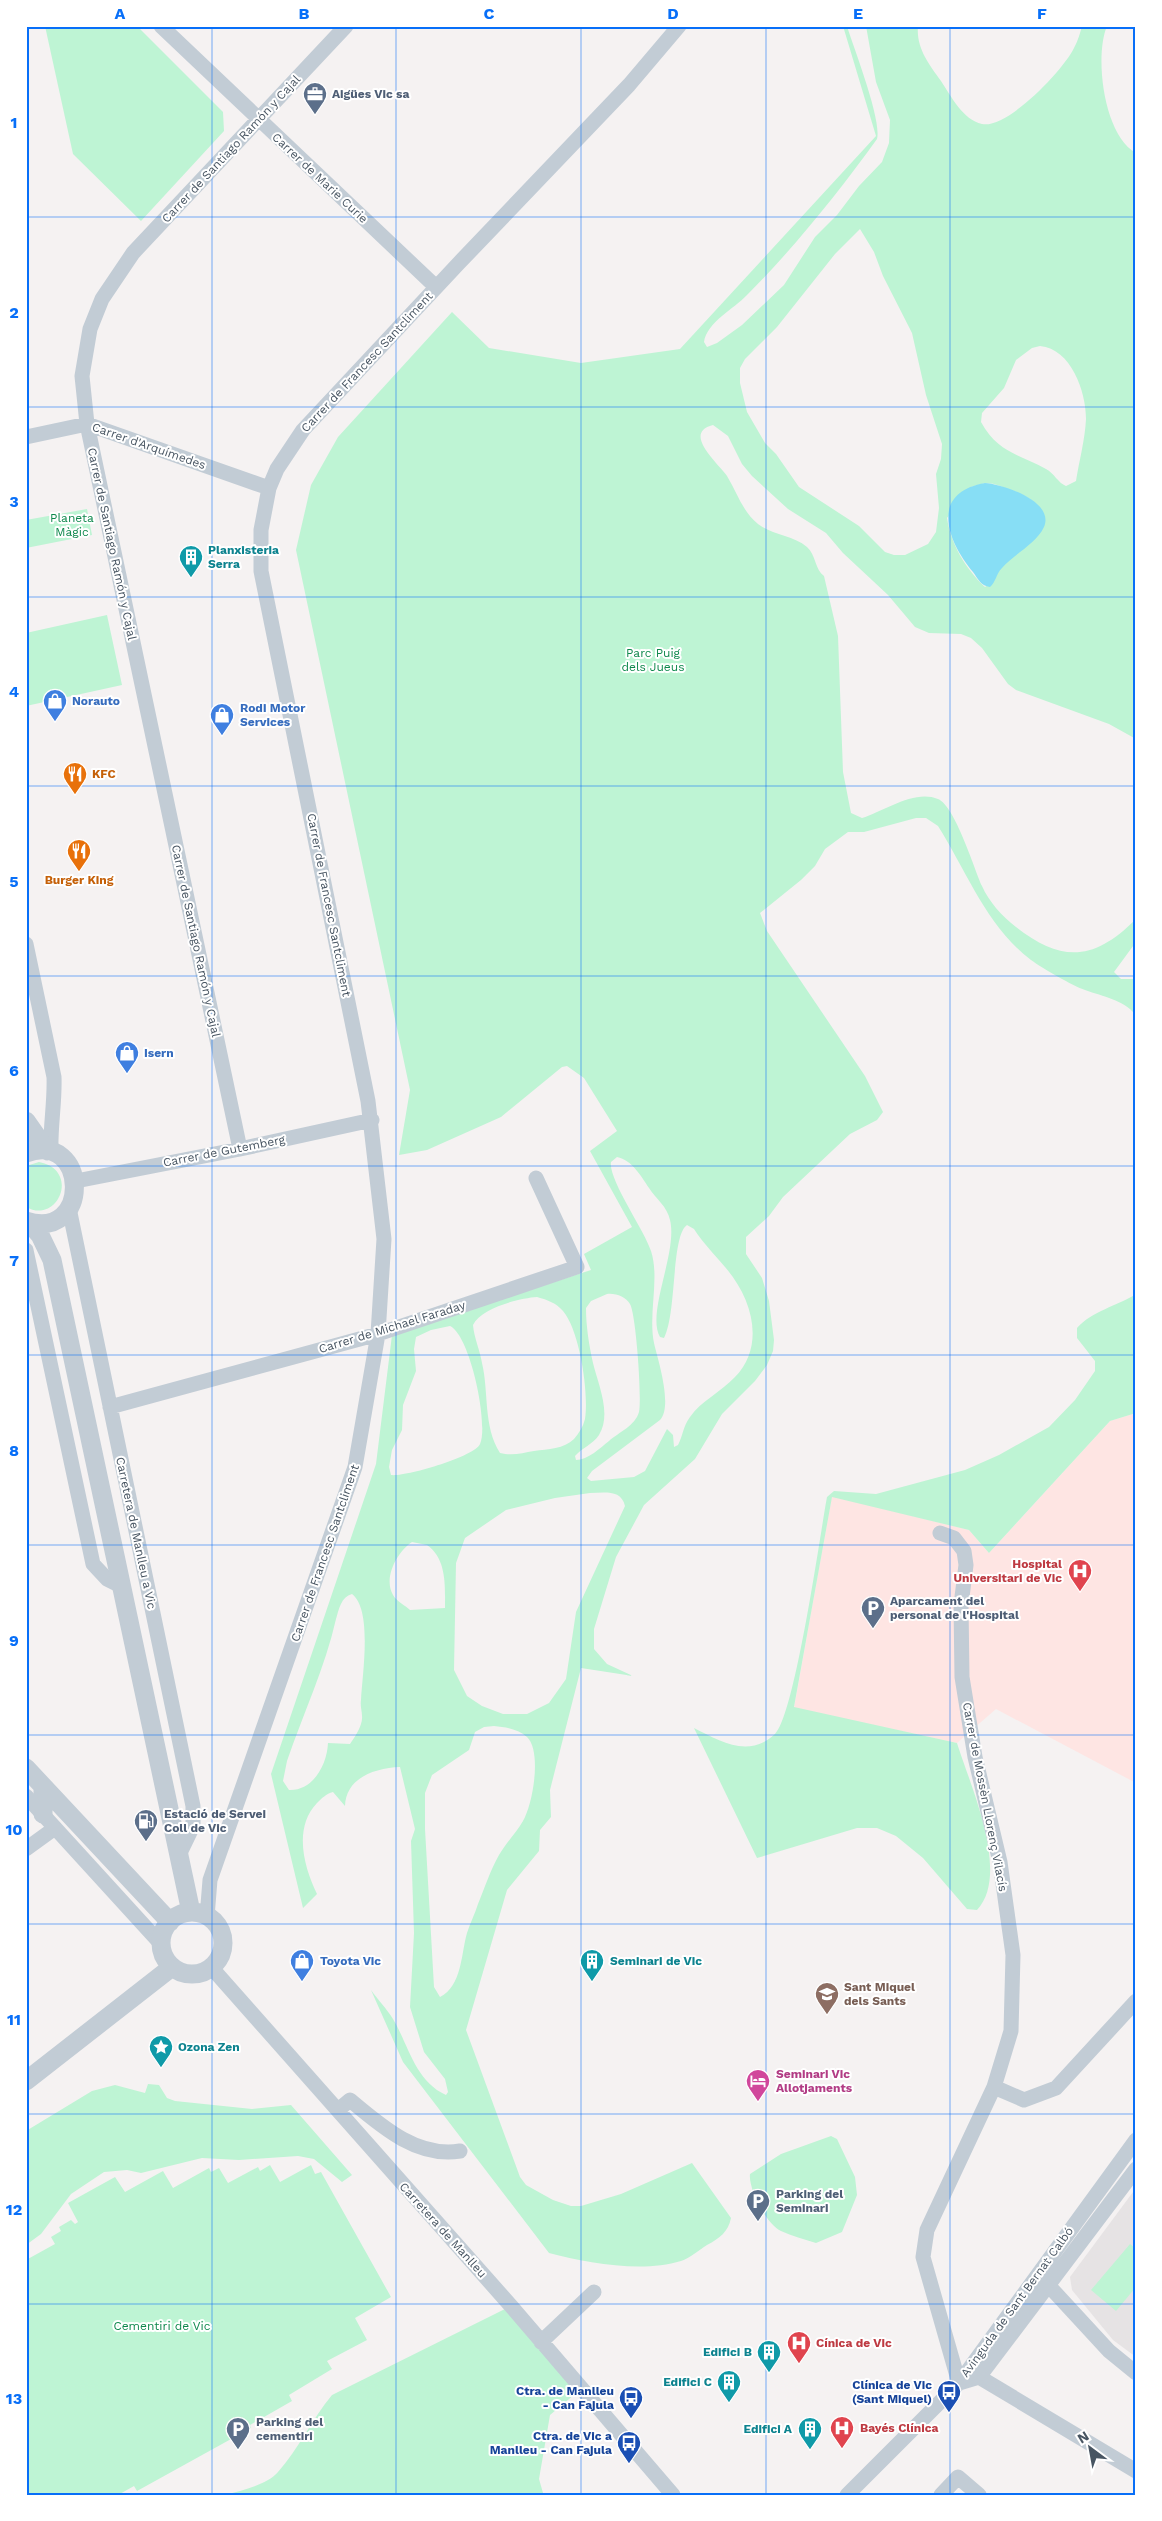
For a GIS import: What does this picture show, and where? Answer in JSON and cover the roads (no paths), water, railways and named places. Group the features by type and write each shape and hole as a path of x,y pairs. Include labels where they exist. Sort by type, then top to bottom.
{"street":[{"name":"Carrer de Marie Curie","path":"161,26 436,287"},
{"name":"Carrer de Santiago Ramón y Cajal","path":"240,1149 87,424 82,376 90,329 102,299 133,254 257,119 346,26"},
{"name":"Carrer de Francesc Santcliment","path":"199,1914 355,1467 378,1334 384,1238 372,1120 261,571 262,530 269,488 277,470 303,430 436,287 629,86 679,26"},
{"name":"Carrer d'Arquímedes","path":"26,437 87,424 269,488"},
{"path":"26,944 54,1077 55,1098 50,1119 49,1152"},
{"name":"Carrer de Gutemberg","path":"76,1181 240,1149 372,1120"},
{"path":"26,1121 49,1152 68,1164 76,1181 75,1194 64,1213 45,1223 28,1222"},
{"path":"26,1153 49,1152"},
{"name":"Carrer de Michael Faraday","path":"110,1407 378,1334 577,1267 536,1178"},
{"name":"Carretera de Manlleu a Vic","path":"52,1260 64,1213"},
{"name":"Carretera de Manlleu a Vic","path":"64,1213 110,1407 193,1806 193,1826 179,1854"},
{"name":"Carretera de Manlleu a Vic","path":"28,1222 40,1235 52,1260 179,1854 199,1914"},
{"path":"26,1250 93,1564 107,1579 122,1586"},
{"name":"Carrer de Mossèn Llorenç Vilacís","path":"940,1533 954,1538 964,1551 966,1566 960,1605 962,1677 976,1757 1000,1862 1012,1954 1012,2031 994,2087 927,2230 923,2257 959,2382"},
{"path":"26,1768 170,1922"},
{"path":"26,1849 49,1821 43,1787"},
{"path":"26,1796 161,1944"},
{"path":"199,1914 218,1928 222,1938 220,1954 211,1967 202,1972 192,1974 172,1967 165,1959 161,1944 162,1934 170,1922 178,1916 199,1914"},
{"path":"26,2081 172,1967"},
{"name":"Carretera de Manlleu","path":"211,1967 673,2495"},
{"path":"994,2087 1024,2100 1056,2088 1136,2001"},
{"path":"338,2110 350,2100 391,2135 442,2154 460,2151"},
{"name":"Avinguda de Sant Bernat Calbó","path":"959,2382 1136,2140"},
{"name":"Avinguda de Sant Bernat Calbó","path":"959,2382 979,2376 1136,2169"},
{"path":"1048,2286 1109,2351 1136,2373"},
{"path":"541,2342 594,2292"},
{"path":"979,2376 1136,2471"},
{"path":"847,2495 959,2382"},
{"path":"941,2495 958,2477 979,2495"}],"water":[{"path":"985,483 1003,487 1025,496 1042,509 1045,518 1044,527 1036,539 1002,568 990,587 980,582 964,560 956,546 948,520 950,507 956,497 967,488"}],"place":[{"name":"Aigües Vic sa","path":"315,115"},
{"name":"Planxisteria Serra","path":"191,578"},
{"name":"Norauto","path":"55,722"},
{"name":"Rodi Motor Services","path":"222,736"},
{"name":"KFC","path":"75,795"},
{"name":"Burger King","path":"79,872"},
{"name":"Isern","path":"127,1074"},
{"name":"Hospital Universitari de Vic","path":"1080,1592"},
{"name":"Aparcament del personal de l'Hospital","path":"873,1629"},
{"name":"Estació de Servei Coll de Vic","path":"146,1842"},
{"name":"Toyota Vic","path":"302,1982"},
{"name":"Seminari de Vic","path":"592,1982"},
{"name":"Sant Miquel dels Sants","path":"827,2015"},
{"name":"Ozona Zen","path":"161,2068"},
{"name":"Seminari Vic Allotjaments","path":"758,2102"},
{"name":"Parking del Seminari","path":"758,2222"},
{"name":"Cínica de Vic","path":"799,2364"},
{"name":"Edifici B","path":"769,2373"},
{"name":"Edifici C","path":"729,2403"},
{"name":"Clínica de Vic (Sant Miquel)","path":"949,2413"},
{"name":"Ctra. de Manlleu - Can Fajula","path":"631,2419"},
{"name":"Bayés Clínica","path":"842,2449"},
{"name":"Parking del cementiri","path":"238,2450"},
{"name":"Edifici A","path":"810,2450"},
{"name":"Ctra. de Vic a Manlleu - Can Fajula","path":"629,2464"}],"park label":[{"name":"Planeta Màgic","path":"72,525"},
{"name":"Parc Puig dels Jueus","path":"653,660"},
{"name":"Cementiri de Vic","path":"162,2326"}]}
